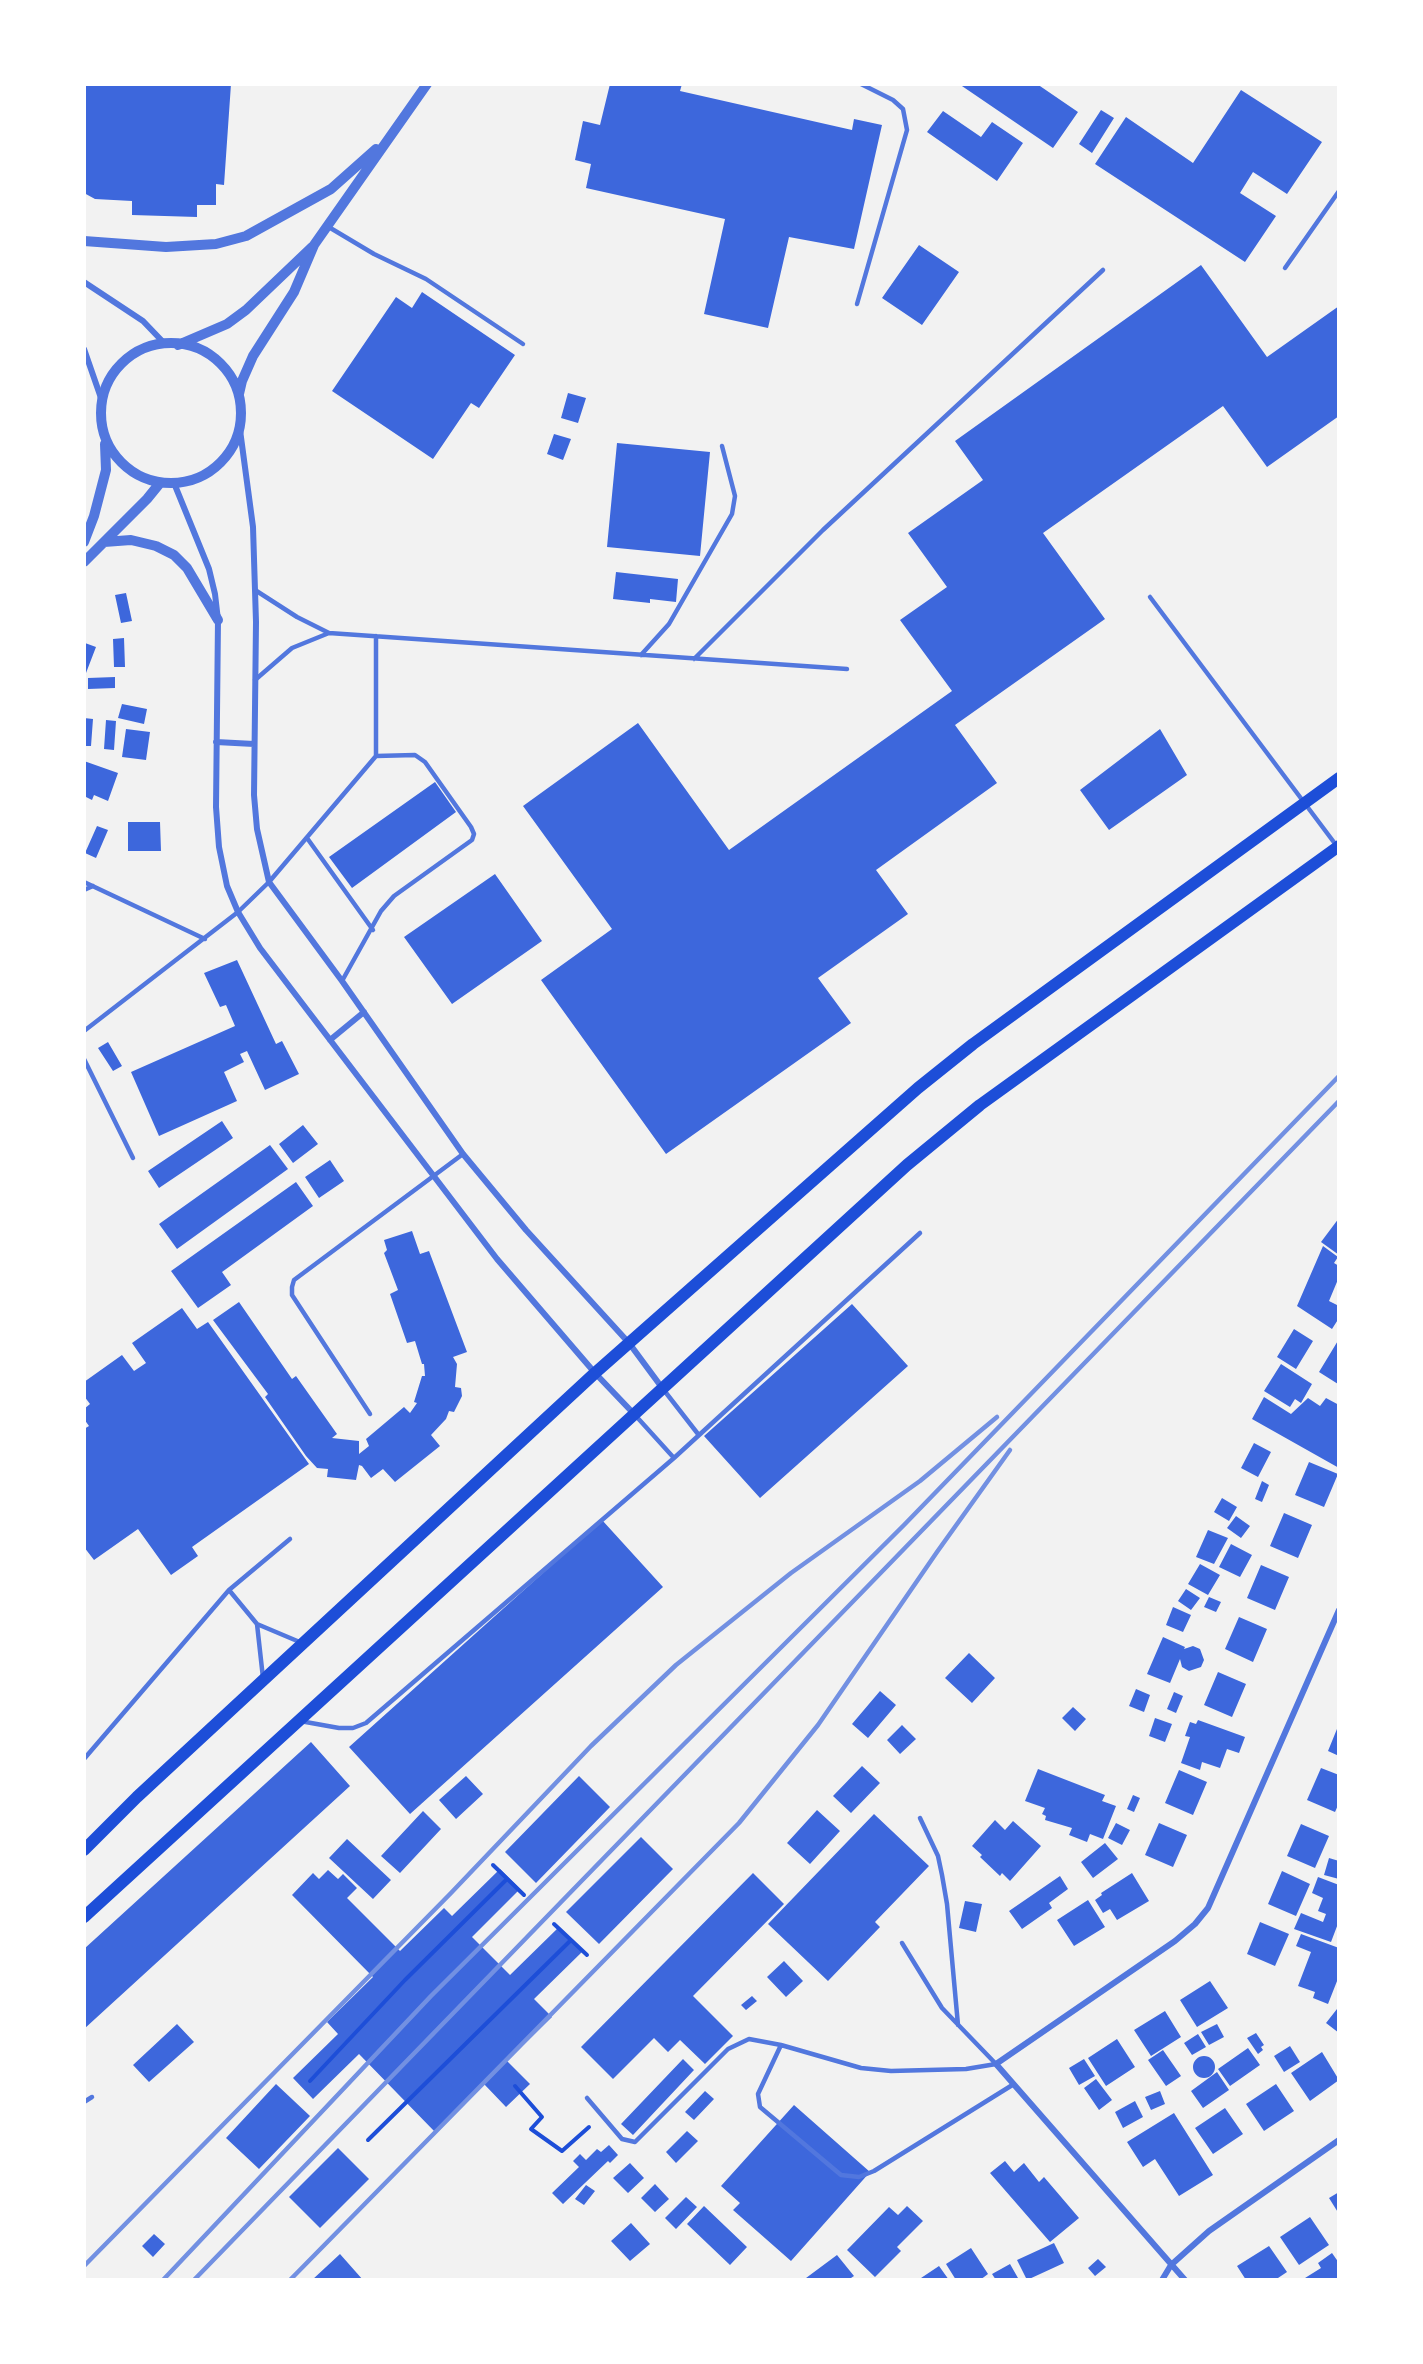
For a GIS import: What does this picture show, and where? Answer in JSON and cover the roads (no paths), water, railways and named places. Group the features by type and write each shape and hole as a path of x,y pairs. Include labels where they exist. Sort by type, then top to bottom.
{"main road":[{"path":"84,1850 137,1797 595,1373 918,1088 973,1044 1339,778"},
{"path":"84,1917 906,1165 980,1105 1338,847"}],"street":[{"path":"239,394 250,363 294,292 314,245 426,84"},
{"path":"84,241 166,247 216,244 246,236 331,189 393,134"},
{"path":"177,345 227,324 246,310 314,245"},
{"path":"84,282 143,321 165,344"},
{"path":"84,542 94,516 106,470 100,418 101,398 113,372 123,361 147,346 165,344 197,347 211,355 233,379 239,394 241,412 240,430 253,527 254,795 257,829 269,882 342,981 463,1154 526,1230 629,1343 663,1389"},
{"path":"84,349 101,398"},
{"path":"104,438 111,452 132,472 160,483 174,483 196,478 216,467 226,457 240,430"},
{"path":"84,562 160,483"},
{"path":"174,483 209,569 218,620 216,807 219,847 227,886 238,912 260,948 497,1259 595,1373 635,1415"},
{"path":"104,542 131,540 156,546 174,555 187,568 206,596 218,620"},
{"path":"216,742 254,744"},
{"path":"330,1040 364,1012"},
{"path":"1185,2280 996,2064 1175,1941 1195,1924 1208,1908 1339,1610"},
{"path":"1162,2280 1171,2265 1209,2231 1339,2140"}],"lane":[{"path":"857,304 907,130 903,109 893,100 861,84"},
{"path":"1285,268 1339,191"},
{"path":"327,226 374,254 426,279 523,344"},
{"path":"694,659 823,530 1103,270"},
{"path":"641,655 669,624 732,514 735,496 722,446"},
{"path":"255,590 297,617 329,633 847,669"},
{"path":"1150,597 1338,847"},
{"path":"255,680 292,648 329,633"},
{"path":"84,1031 238,912 269,882 376,756 376,636"},
{"path":"342,981 373,930 381,911 393,896 472,840 474,834 471,826 425,762 415,755 376,756"},
{"path":"307,838 373,930"},
{"path":"84,882 206,939"},
{"path":"84,890 93,886"},
{"path":"84,1059 133,1158"},
{"path":"370,1414 292,1295 294,1280 463,1154"},
{"path":"300,1721 339,1728 353,1728 366,1723 674,1458 921,1233"},
{"path":"663,1389 698,1434"},
{"path":"635,1415 674,1458"},
{"path":"84,1759 229,1590 290,1539"},
{"path":"229,1590 257,1624 303,1643"},
{"path":"257,1624 263,1681"},
{"path":"920,1818 938,1856 942,1875 947,1904 958,2025"},
{"path":"902,1943 942,2008 996,2064"},
{"path":"587,2097 622,2139 635,2142 728,2049 749,2039 782,2045 861,2068 891,2071 966,2069 996,2064"},
{"path":"782,2045 758,2094 760,2107 841,2175 859,2177 874,2171 1014,2084"},
{"path":"84,2102 92,2097"}],"railway":[{"path":"163,2280 431,1996 904,1525 1339,1076"},
{"path":"194,2280 1339,1101"},
{"path":"84,2266 451,1893 591,1746 676,1665 791,1573 920,1481 997,1417"},
{"path":"290,2280 739,1823 818,1725 1010,1450"}]}
